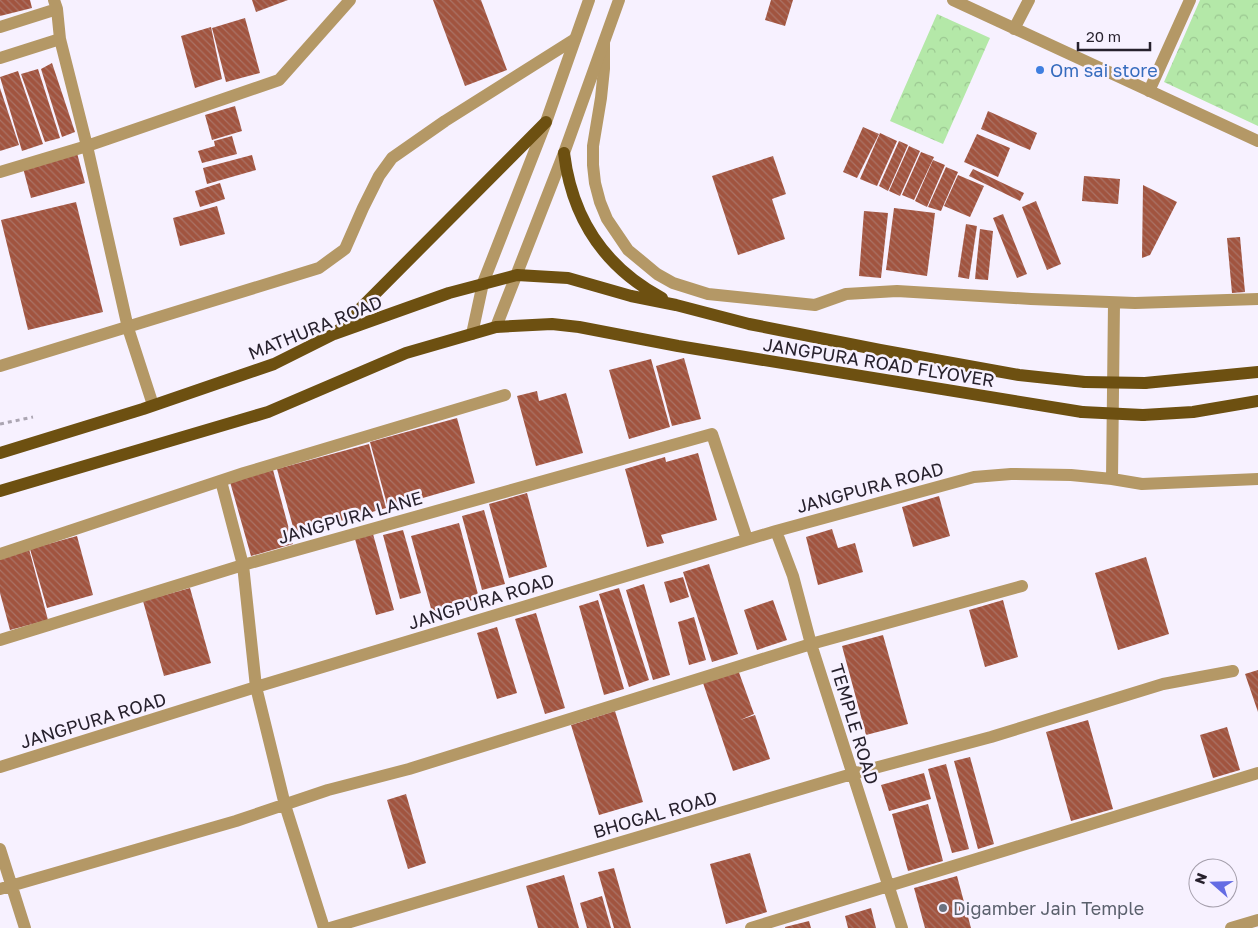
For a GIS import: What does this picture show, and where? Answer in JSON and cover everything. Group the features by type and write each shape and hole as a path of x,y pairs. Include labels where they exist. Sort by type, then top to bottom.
{"main road":[{"path":"334,334 546,122"},
{"path":"564,153 566,170 575,202 585,224 598,245 633,281 676,305"},
{"name":"MATHURA ROAD","path":"0,453 153,406 274,364 334,334 449,293 517,275 568,278 631,296 676,305"},
{"name":"JANGPURA ROAD FLYOVER","path":"676,305 749,324 890,352 1019,374 1085,382 1145,383 1258,372"},
{"name":"JANGPURA ROAD FLYOVER","path":"496,327 552,324 579,327 678,346 1082,412 1143,415 1193,412 1258,401"},
{"path":"0,491 268,412 406,353 496,327"}],"street":[{"path":"0,172 88,146 279,80 350,0"},
{"path":"472,334 483,284 546,122 589,0"},
{"path":"496,327 564,153 619,0"},
{"path":"953,0 1014,30 1258,141"},
{"path":"1014,30 1029,0"},
{"path":"1149,91 1190,0"},
{"path":"0,26 55,5 60,39 88,146 128,328 153,406"},
{"path":"0,58 60,39"},
{"path":"604,39 604,69 593,146 595,183 600,202 607,219 628,250 656,274 673,283 708,294 815,305 846,294 897,291 1135,304 1258,299"},
{"path":"0,366 319,268 345,249 379,176 392,158 446,121 576,40"},
{"path":"1112,479 1114,303"},
{"path":"0,554 221,481 505,395"},
{"name":"JANGPURA LANE","path":"0,640 243,565 712,434 747,539"},
{"name":"JANGPURA ROAD","path":"0,767 256,687 747,539 974,477 1011,474 1071,475 1142,484 1258,479"},
{"path":"221,481 243,565 256,687 285,805 324,928"},
{"name":"TEMPLE ROAD","path":"776,531 793,576 811,644 902,928"},
{"path":"0,889 285,805 328,790 409,769 811,644 1022,586"},
{"name":"BHOGAL ROAD","path":"330,928 852,774 992,737 1163,684 1233,670"},
{"path":"751,928 1258,773"},
{"path":"0,849 25,928"},
{"path":"1231,928 1258,920"}],"path":[{"path":"0,424 33,417"}],"green space":[{"path":"1200,0 1258,0 1258,126 1164,82"},
{"path":"937,14 990,38 943,144 890,121"}],"building":[{"path":"0,0 30,0 32,8 0,16"},
{"path":"252,0 288,0 256,12"},
{"path":"433,0 481,0 507,70 465,86"},
{"path":"771,0 793,0 785,26 765,20"},
{"path":"245,18 260,73 226,82 212,28"},
{"path":"211,27 222,79 195,88 181,36"},
{"path":"52,63 75,132 62,137 41,69"},
{"path":"38,69 60,138 45,142 21,74"},
{"path":"18,71 43,144 22,151 0,77"},
{"path":"0,88 19,145 0,151"},
{"path":"235,106 242,131 212,140 205,115"},
{"path":"988,111 1037,133 1030,150 981,129"},
{"path":"863,127 879,134 857,178 843,172"},
{"path":"880,133 897,141 877,186 860,179"},
{"path":"977,134 1010,148 998,177 964,162"},
{"path":"232,136 237,154 202,163 198,151 215,146 214,141"},
{"path":"899,141 908,145 888,191 879,186"},
{"path":"909,146 920,151 900,196 889,191"},
{"path":"921,152 934,157 914,200 902,195"},
{"path":"77,153 85,183 31,198 23,168"},
{"path":"252,155 256,170 207,184 203,168"},
{"path":"773,156 786,194 772,199 785,239 738,255 712,176"},
{"path":"933,160 945,165 927,207 915,201"},
{"path":"946,167 958,172 941,211 928,207"},
{"path":"973,169 1024,193 1020,201 969,176"},
{"path":"958,175 984,186 970,217 944,206"},
{"path":"1084,176 1120,179 1118,204 1082,201"},
{"path":"220,183 225,199 200,207 195,191"},
{"path":"1143,185 1177,202 1150,255 1142,258"},
{"path":"1036,201 1061,264 1047,270 1022,207"},
{"path":"76,202 103,312 28,330 1,220"},
{"path":"217,206 225,234 180,246 173,218"},
{"path":"894,208 935,213 927,276 886,270"},
{"path":"864,211 888,213 881,278 859,276"},
{"path":"1003,214 1027,274 1017,278 993,218"},
{"path":"966,224 977,226 969,279 958,277"},
{"path":"980,229 993,231 988,280 975,279"},
{"path":"1240,237 1245,292 1232,293 1227,238"},
{"path":"684,358 701,419 672,426 656,366"},
{"path":"651,359 670,427 629,439 609,370"},
{"path":"537,391 539,401 566,393 583,453 536,466 517,396"},
{"path":"457,418 475,483 388,508 370,442"},
{"path":"369,444 386,508 295,534 277,469"},
{"path":"698,453 717,520 661,535 664,543 647,547 625,469 665,457 666,462"},
{"path":"273,470 293,544 251,556 230,482"},
{"path":"527,493 547,567 509,578 489,504"},
{"path":"939,496 950,536 913,547 902,507"},
{"path":"484,510 505,584 482,590 462,516"},
{"path":"459,523 479,598 432,612 411,536"},
{"path":"832,529 838,548 855,543 863,572 818,585 806,537"},
{"path":"403,530 421,593 400,599 383,535"},
{"path":"373,534 394,610 376,615 355,539"},
{"path":"77,536 93,595 47,608 30,549"},
{"path":"29,549 48,620 10,630 0,593 0,557"},
{"path":"1146,557 1169,634 1118,650 1095,573"},
{"path":"709,564 738,654 712,662 683,572"},
{"path":"683,577 689,597 670,603 664,582"},
{"path":"644,584 670,675 653,680 626,590"},
{"path":"190,588 211,663 164,676 143,601"},
{"path":"619,588 649,680 629,687 599,594"},
{"path":"598,600 624,689 604,695 579,606"},
{"path":"773,600 787,640 757,650 744,610"},
{"path":"1003,600 1018,657 985,667 969,610"},
{"path":"536,613 565,708 545,714 515,619"},
{"path":"694,617 706,660 689,665 678,622"},
{"path":"497,627 517,693 497,699 477,633"},
{"path":"883,635 908,724 866,735 842,646"},
{"path":"737,667 754,714 740,720 755,715 770,759 733,771 702,680"},
{"path":"1258,670 1258,712 1245,674"},
{"path":"615,711 643,802 599,815 571,725"},
{"path":"1088,720 1113,809 1071,821 1046,732"},
{"path":"1227,727 1240,770 1213,778 1200,735"},
{"path":"970,757 994,844 978,849 954,761"},
{"path":"946,764 969,849 952,853 928,769"},
{"path":"924,773 931,799 889,811 881,785"},
{"path":"406,794 426,863 408,869 387,800"},
{"path":"928,804 943,861 908,871 892,814"},
{"path":"750,853 767,912 726,924 710,864"},
{"path":"614,868 631,928 614,928 598,872"},
{"path":"564,875 579,928 538,928 526,886"},
{"name":"Digamber Jain Temple","path":"957,876 971,928 925,928 914,888"},
{"path":"602,896 611,928 587,928 580,903"},
{"path":"871,908 876,928 848,928 845,916"},
{"path":"809,921 811,928 785,928 785,927"}],"place":[{"name":"Om sai store","path":"1040,70"},
{"name":"Digamber Jain Temple","path":"943,908"}]}
